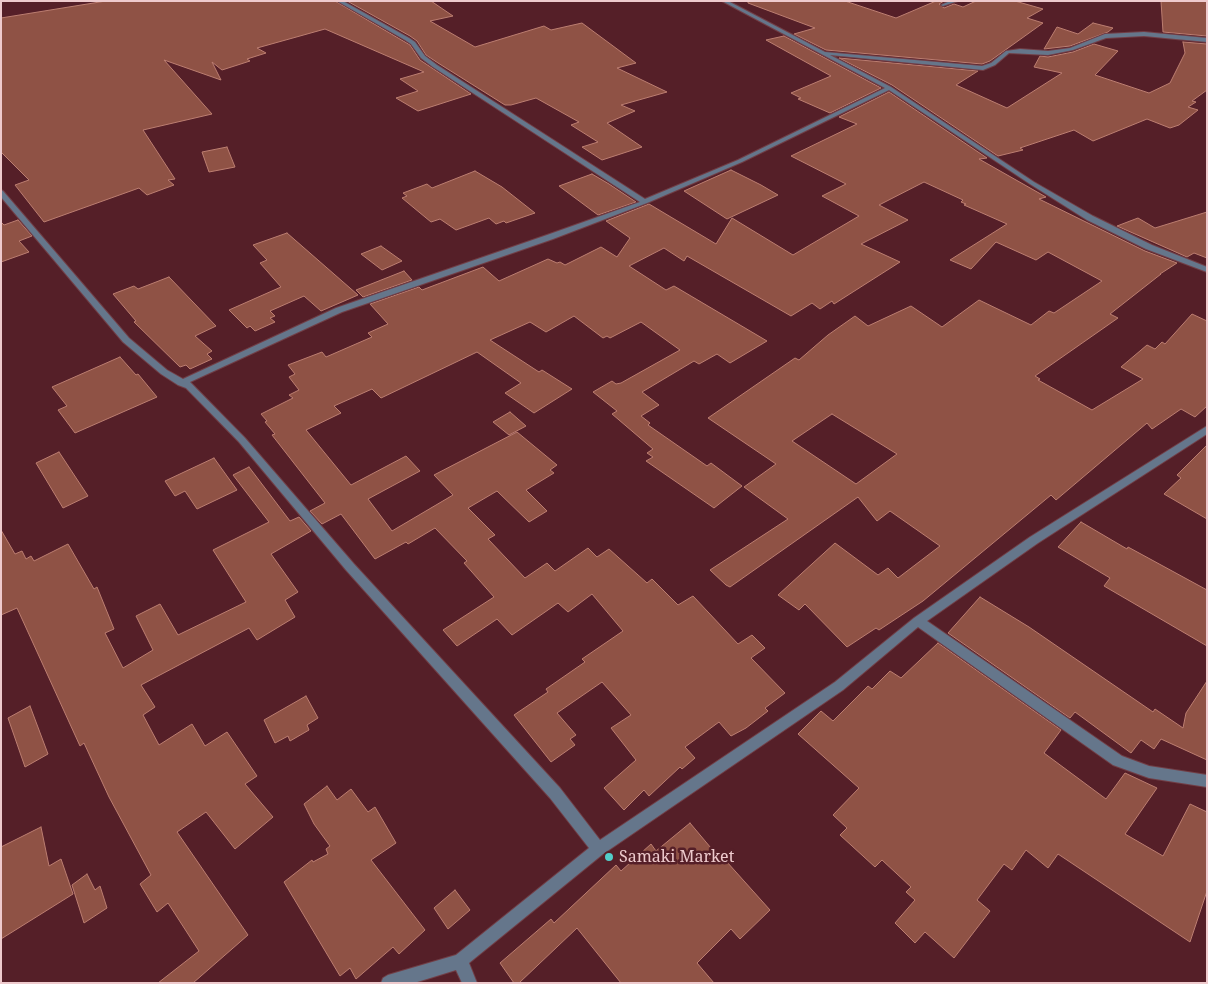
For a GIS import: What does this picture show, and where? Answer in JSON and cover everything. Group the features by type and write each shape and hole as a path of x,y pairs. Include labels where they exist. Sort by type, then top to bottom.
{"street":[{"path":"339,1 407,39 413,43 423,57 435,66 645,202"},
{"path":"724,1 889,88 1032,184 1090,218 1149,247 1207,270"},
{"path":"943,5 956,1"},
{"path":"823,52 983,68 993,64 1008,52 1020,51 1048,54 1071,49 1105,36 1144,34 1207,40"},
{"path":"181,383 292,330 339,310 645,202 749,157 889,88"},
{"path":"1,192 126,340 150,362 181,383 189,386 242,440 350,567 555,793 598,849"},
{"path":"388,983 460,961 598,849 839,686 918,621 1034,540 1170,454 1207,428"},
{"path":"918,621 1118,761 1149,772 1207,781"},
{"path":"460,961 470,983"}],"building":[{"path":"106,1 335,1 410,45 420,60 471,94 418,111 396,98 418,91 400,79 424,72 325,29 257,48 266,53 247,59 250,61 222,70 212,62 221,80 164,60 212,114 143,130 175,179 168,180 174,185 147,195 139,188 44,222 15,185 29,180 1,152 1,18"},
{"path":"347,1 431,1 453,16 430,21 475,47 544,26 551,30 582,23 636,63 617,68 667,92 621,105 635,111 607,123 642,147 602,160 582,147 598,142 571,125 579,122 536,98 505,105 426,55 417,41 410,36"},
{"path":"748,1 845,1 896,18 936,1 944,1 939,4 944,8 954,4 963,7 976,1 1015,1 1043,9 1027,18 1043,23 990,61 982,64 826,50 794,34 815,28 748,3"},
{"path":"1161,1 1207,1 1207,36 1163,32"},
{"path":"1093,23 1113,28 1108,32 1070,46 1044,49 1057,27 1078,34"},
{"path":"784,36 881,88 830,113 798,99 801,98 791,93 831,76 766,40"},
{"path":"1183,42 1207,44 1207,90 1192,101 1196,102 1188,107 1198,110 1179,125 1170,128 1147,119 1093,141 1074,130 1020,148 1023,150 998,156 892,85 839,58 978,71 956,85 1007,108 1062,73 1034,67 1040,56 1048,57 1073,52 1094,44 1118,51 1095,75 1149,93 1170,83 1185,53"},
{"path":"889,92 987,158 979,159 1046,197 1039,199 1145,251 1177,263 1160,274 1110,314 1118,318 1035,376 1040,379 1038,380 1092,410 1143,379 1121,367 1147,345 1155,349 1162,342 1165,344 1192,314 1207,321 1207,406 1195,417 1181,409 1152,429 1147,423 1056,500 1051,495 923,601 879,630 876,628 847,647 805,604 799,610 778,595 835,543 878,575 888,568 898,578 940,546 890,511 877,521 858,497 730,587 726,585 710,570 788,519 744,487 776,464 708,418 795,358 799,360 828,335 855,316 868,326 911,306 942,327 979,300 1031,325 1049,311 1054,313 1102,281 1048,252 1036,260 996,242 971,269 950,260 1007,224 964,205 966,204 961,202 963,200 924,182 879,205 908,220 861,244 900,262 834,304 832,301 820,309 812,303 791,316 687,256 684,261 664,248 629,266 666,290 674,286 767,341 730,363 717,354 699,364 694,361 642,392 659,405 641,416 650,423 648,425 707,466 711,463 742,486 714,508 646,461 653,457 647,453 653,449 612,414 617,411 593,392 612,381 616,384 621,383 680,350 641,322 610,338 607,336 603,338 574,316 546,332 530,322 490,340 539,372 542,370 572,389 534,413 505,393 521,383 477,352 381,398 372,389 334,406 341,413 306,430 351,485 406,456 420,471 368,499 392,531 453,495 434,475 517,432 557,465 550,470 554,473 526,490 547,511 529,522 497,491 468,508 495,535 488,539 525,578 547,563 555,571 588,548 597,557 609,549 647,583 652,579 678,605 693,596 738,644 752,635 765,648 751,658 785,693 765,708 768,711 746,728 731,736 719,722 685,747 695,758 682,769 680,767 649,796 644,790 624,810 604,788 636,760 611,728 631,715 602,682 557,713 576,735 570,739 575,745 551,762 514,715 548,692 546,689 585,662 582,659 623,631 592,594 568,612 558,603 512,635 497,619 457,646 443,630 494,597 464,563 467,561 435,528 408,544 406,542 375,559 341,514 322,524 310,511 325,503 272,435 275,434 261,414 293,398 289,395 299,390 289,377 295,374 288,365 322,352 326,357 372,337 368,333 388,324 370,304 419,287 422,290 483,267 499,281 548,259 565,265 601,247 617,257 630,238 606,221 649,204 716,244 732,218 793,255 859,216 822,196 846,184 791,156 857,124 839,117","holes":["832,414 897,454 856,484 792,441"]},
{"path":"227,147 235,167 209,172 202,152"},
{"path":"731,170 778,195 727,219 684,191"},
{"path":"475,171 502,187 535,213 506,223 504,221 496,224 489,218 456,230 440,219 431,222 402,198 407,196 403,193 427,184 432,188"},
{"path":"592,174 636,202 598,215 559,186"},
{"path":"1207,212 1207,258 1194,253 1187,257 1117,226 1138,218 1155,228"},
{"path":"18,220 32,236 19,241 29,252 1,262 1,222 4,225"},
{"path":"287,233 358,295 321,311 304,296 270,311 275,316 270,318 275,322 255,331 250,326 247,328 229,310 281,287 260,263 267,260 253,245"},
{"path":"381,246 402,261 382,270 361,254"},
{"path":"404,271 412,280 363,297 356,290"},
{"path":"169,277 216,326 195,336 212,351 207,354 212,359 190,369 186,365 180,367 134,322 136,321 113,294 134,286 138,289"},
{"path":"120,357 136,375 138,374 157,397 75,433 58,410 67,406 52,387"},
{"path":"510,412 526,426 509,435 493,422"},
{"path":"1207,445 1207,519 1164,494 1181,478 1177,475"},
{"path":"59,452 88,496 63,508 36,463"},
{"path":"214,458 237,490 197,509 185,491 175,496 165,481"},
{"path":"249,467 290,521 299,517 311,531 271,554 298,592 285,600 295,617 257,640 249,628 141,685 155,707 143,715 159,745 192,724 205,746 227,732 257,776 245,784 273,817 235,849 206,812 177,832 248,935 193,983 158,983 199,951 168,903 157,912 140,884 151,875 109,797 84,743 80,746 17,608 1,615 1,530 15,554 22,551 26,559 31,556 34,561 68,544 94,589 97,587 114,629 105,633 123,668 153,650 136,616 160,604 178,635 246,602 213,550 269,522 233,475"},
{"path":"1081,522 1127,549 1128,547 1207,590 1207,646 1104,586 1110,578 1058,547"},
{"path":"980,597 1029,627 1153,712 1155,709 1183,728 1186,713 1207,681 1207,760 1161,739 1154,749 1141,740 1131,753 1075,712 1070,718 948,633"},
{"path":"938,643 1061,730 1044,753 1106,799 1125,773 1157,788 1125,834 1163,856 1190,804 1207,812 1207,891 1190,942 1058,854 1048,868 1026,850 1012,870 1004,864 977,900 990,911 954,958 925,932 915,943 895,923 915,900 906,892 911,887 882,860 875,867 840,835 847,828 833,815 859,788 798,734 821,711 833,721 868,686 872,689 890,671 901,678"},
{"path":"306,696 318,718 307,725 309,730 290,741 288,736 275,743 264,720"},
{"path":"30,706 48,754 25,767 8,718"},
{"path":"327,786 337,800 351,789 368,812 375,807 396,843 371,860 425,930 399,954 393,947 356,979 350,968 340,976 284,882 312,860 313,862 328,854 326,849 330,846 314,824 304,804"},
{"path":"690,823 716,854 718,852 770,910 740,939 731,929 697,963 714,983 621,983 577,928 519,983 514,983 500,963 551,919 554,923 616,865 621,871 651,844 656,851"},
{"path":"41,827 49,866 61,859 73,894 1,939 1,847"},
{"path":"87,874 95,890 100,886 107,908 84,923 72,885"},
{"path":"455,890 470,910 448,929 434,908"}],"place":[{"name":"Samaki Market","path":"609,857"}]}
